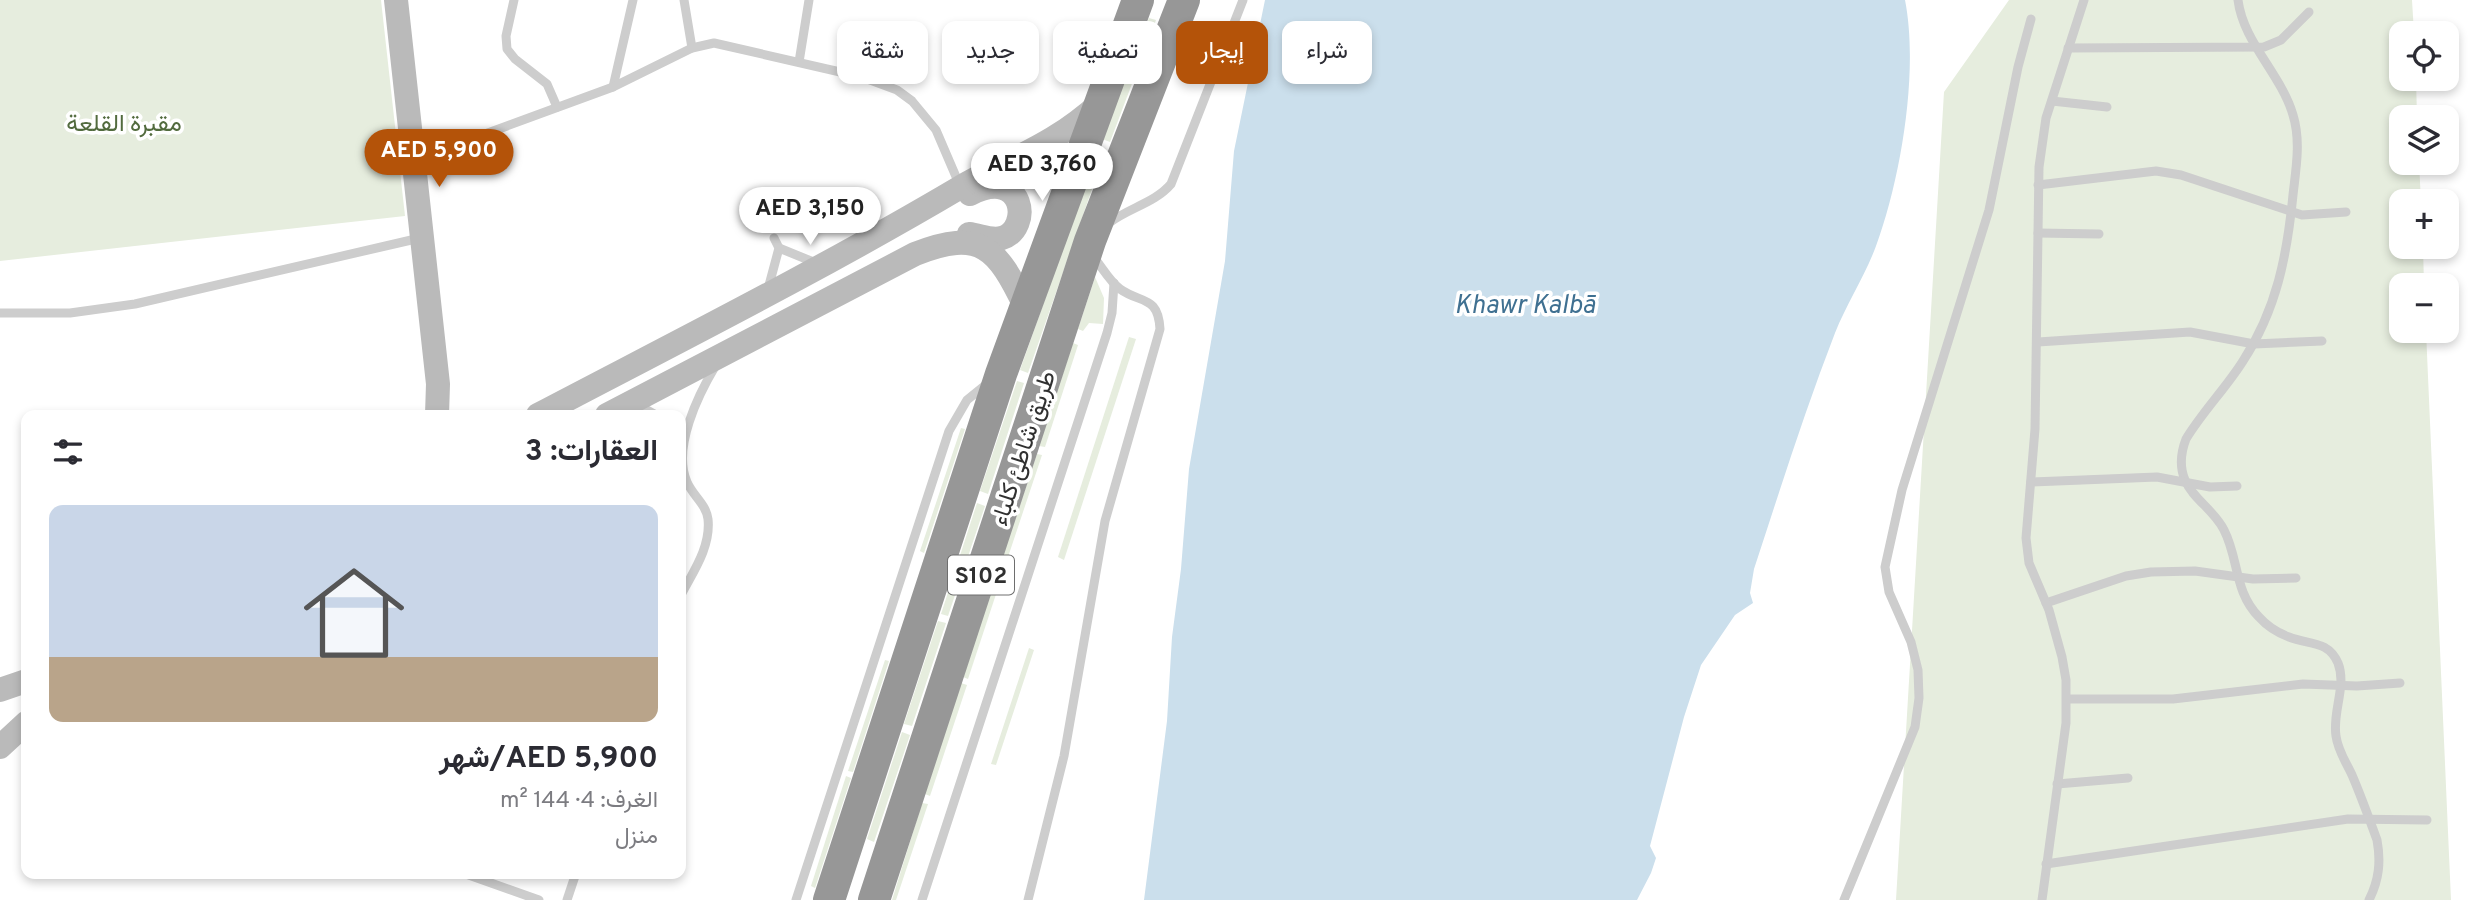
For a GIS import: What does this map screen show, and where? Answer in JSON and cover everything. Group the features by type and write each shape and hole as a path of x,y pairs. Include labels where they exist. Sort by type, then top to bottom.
{"highway":[{"name":"طريق شاطئ كلباء","path":"829,900 1001,374 1138,0"},
{"name":"طريق شاطئ كلباء","path":"874,900 1089,245 1184,0"}],"street":[{"path":"396,0 438,384 437,410"},
{"path":"548,410 1045,145 1100,103"},
{"path":"915,254 929,242 947,235 967,233 993,239 1007,236 1016,225 1019,211 1016,197 997,185 982,188 920,213"},
{"path":"617,410 915,254 955,242 979,246 1000,260 1008,270 1025,306"},
{"path":"438,384 452,410"},
{"path":"0,690 21,683"},
{"path":"0,747 21,728"}],"lane":[{"path":"514,0 506,36 508,49 515,59 547,84 557,107"},
{"path":"613,87 633,0"},
{"path":"684,0 692,48"},
{"path":"799,62 809,0"},
{"path":"1028,900 1065,756 1105,521 1160,329 1157,311 1151,303 1124,291 1114,283 1089,245 1118,216 1159,195 1171,184 1243,0"},
{"path":"2042,900 2067,699 2062,657 2027,551 2038,342 2038,185 2042,143 2052,101 2084,0"},
{"path":"2238,0 2243,22 2288,100 2294,118 2297,154 2288,244 2277,294 2254,344 2186,439 2181,459 2186,482 2223,528 2234,555 2237,578 2249,606 2266,624 2290,637 2319,643 2327,648 2337,662 2340,686 2336,707 2336,736 2369,818 2380,854 2377,880 2369,900"},
{"path":"2068,48 2270,46 2281,40 2309,12"},
{"path":"1844,900 1915,727 1919,698 1918,670 1911,642 1889,592 1885,567 1902,490 1989,210 2015,79 2031,19"},
{"path":"413,161 613,87 692,48 726,44 880,82 912,101 936,130 961,188"},
{"path":"2052,101 2107,107"},
{"path":"2038,185 2143,171 2168,172 2309,215 2346,212"},
{"path":"2038,233 2099,234"},
{"path":"0,313 70,313 135,304 422,238"},
{"path":"766,295 779,248 774,238"},
{"path":"779,248 824,265"},
{"path":"922,900 1107,333 1112,313 1114,283"},
{"path":"2038,342 2190,332 2254,344 2322,341"},
{"path":"686,432 704,387 723,355"},
{"path":"796,900 949,431 967,400 1001,374"},
{"path":"631,403 646,410"},
{"path":"2031,482 2157,477 2210,487 2237,486"},
{"path":"686,478 707,513 708,528 704,550 686,585"},
{"path":"2046,603 2126,576 2151,572 2195,571 2237,578 2296,578"},
{"path":"2067,699 2173,699 2303,684 2340,686 2400,682"},
{"path":"2057,784 2129,778"},
{"path":"2046,864 2204,839 2369,818 2427,820"},
{"path":"480,879 539,900"},
{"path":"567,900 574,879"}],"green space":[{"name":"مقبرة القلعة","path":"0,0 381,0 405,216 0,261"},
{"path":"2009,0 2412,0 2413,21 2389,21 2389,91 2416,91 2417,105 2389,105 2389,175 2420,175 2420,189 2389,189 2389,259 2423,259 2424,273 2389,273 2389,343 2427,343 2451,900 1896,900 1944,92"},
{"path":"1123,84 1132,84 1110,142 1102,139"},
{"path":"1099,147 1106,149 1028,373 1020,370"},
{"path":"1095,277 1104,298 1103,324 1089,323 1083,331 1078,329"},
{"path":"1129,337 1136,339 1064,560 1058,557"},
{"path":"1073,343 1078,345 1045,447 1039,446"},
{"path":"1017,381 1024,383 988,494 980,491"},
{"path":"961,428 965,429 924,553 920,551"},
{"path":"1037,454 1042,455 1006,563 1001,561"},
{"path":"977,503 985,506 948,616 941,614"},
{"path":"999,568 1004,570 968,679 963,677"},
{"path":"938,621 946,623 912,726 904,724"},
{"path":"1029,648 1034,650 996,765 991,764"},
{"path":"885,660 889,661 853,772 848,771"},
{"path":"961,683 967,685 930,796 925,794"},
{"path":"902,732 910,735 874,842 867,839"},
{"path":"846,776 851,778 815,888 811,886"},
{"path":"922,803 928,804 896,900 892,900"}],"water":[{"name":"Khawr Kalbā","path":"1265,0 1905,0 1909,28 1909,91 1900,157 1885,219 1872,257 1835,333 1803,421 1754,569 1750,593 1753,603 1735,615 1701,665 1684,717 1650,846 1656,858 1637,900 1144,900 1167,721 1172,637 1181,569 1189,469 1225,261 1234,151 1248,84 1268,84 1268,21 1261,21"}]}
